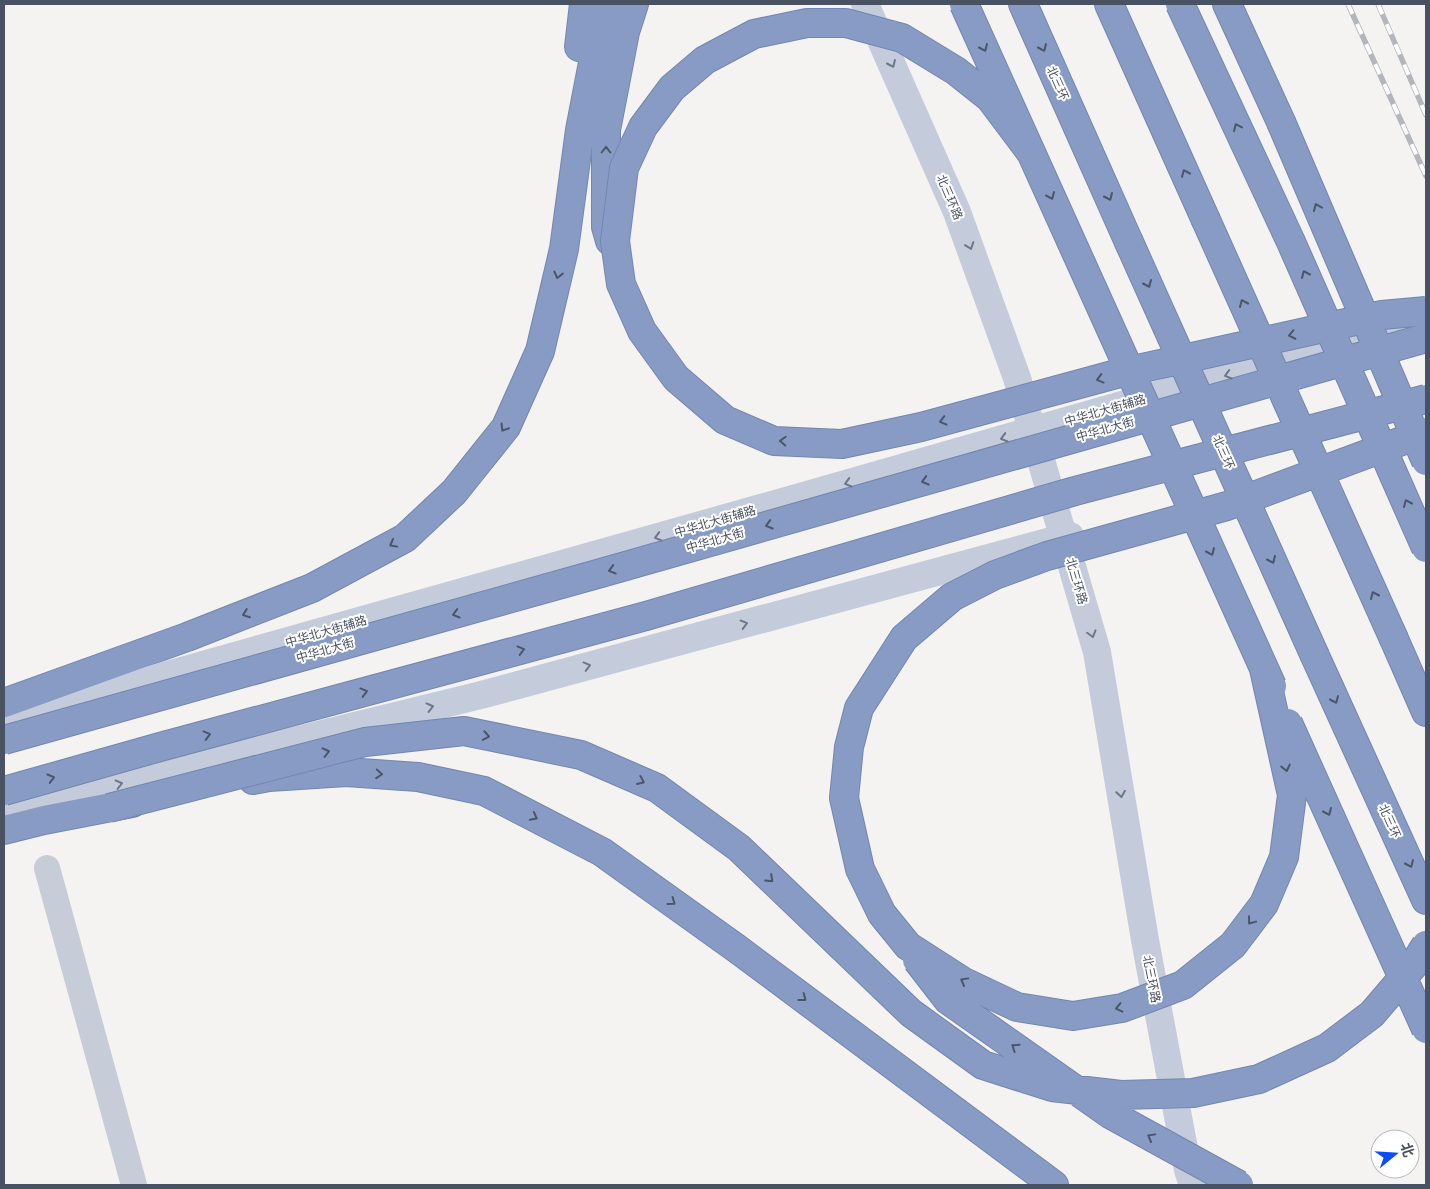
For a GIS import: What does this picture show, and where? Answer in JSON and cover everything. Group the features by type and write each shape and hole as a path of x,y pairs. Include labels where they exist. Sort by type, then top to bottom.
{"highway":[{"path":"564,249 570,143 584,4"},
{"path":"4,703 187,637 312,588 405,538 454,492 506,428 540,351 564,249 580,130 606,4"},
{"path":"634,4 625,32 606,130 606,227 621,284 642,331 676,378 725,420 774,441 842,444 921,427 1120,373 1382,315 1426,311"},
{"path":"964,4 1426,1029"},
{"name":"北三环","path":"1023,4 1426,900"},
{"path":"1109,4 1426,712"},
{"path":"1180,4 1291,242 1426,548"},
{"path":"1227,4 1285,131 1426,461"},
{"path":"621,284 615,241 624,168 644,127 672,88 705,60 754,34 807,23 846,23 902,38 956,72 990,98 1032,154"},
{"name":"中华北大街","path":"4,740 620,568 1426,338"},
{"path":"4,791 646,616 1075,492 1426,399"},
{"path":"1239,1185 1110,1114 948,1000 882,914 860,870 844,798 849,747 859,708 904,638 952,597 995,575 1047,556 1227,506 1426,432"},
{"path":"882,914 908,946 964,982 1017,1007 1073,1016 1122,1008 1183,985 1233,945 1264,904 1284,857 1292,796 1264,669"},
{"path":"109,808 356,744 464,731 581,755 657,788 739,848 911,1013 983,1066 1052,1087 1121,1095 1193,1093 1259,1079 1327,1048 1372,1014 1413,966 1426,946"},
{"path":"4,830 44,820 269,777 346,772 418,777 484,791 602,852 736,948 1054,1185"}],"main road":[{"name":"北三环路","path":"865,4 957,212 1017,378 1098,652 1145,940 1188,1170 1193,1185"},
{"name":"中华北大街辅路","path":"4,721 1426,318"},
{"path":"4,812 481,695 1064,538 1426,437"}],"street":[{"path":"47,868 134,1185"}],"railway":[{"path":"1348,4 1426,176"},
{"path":"1378,4 1426,115"}]}
